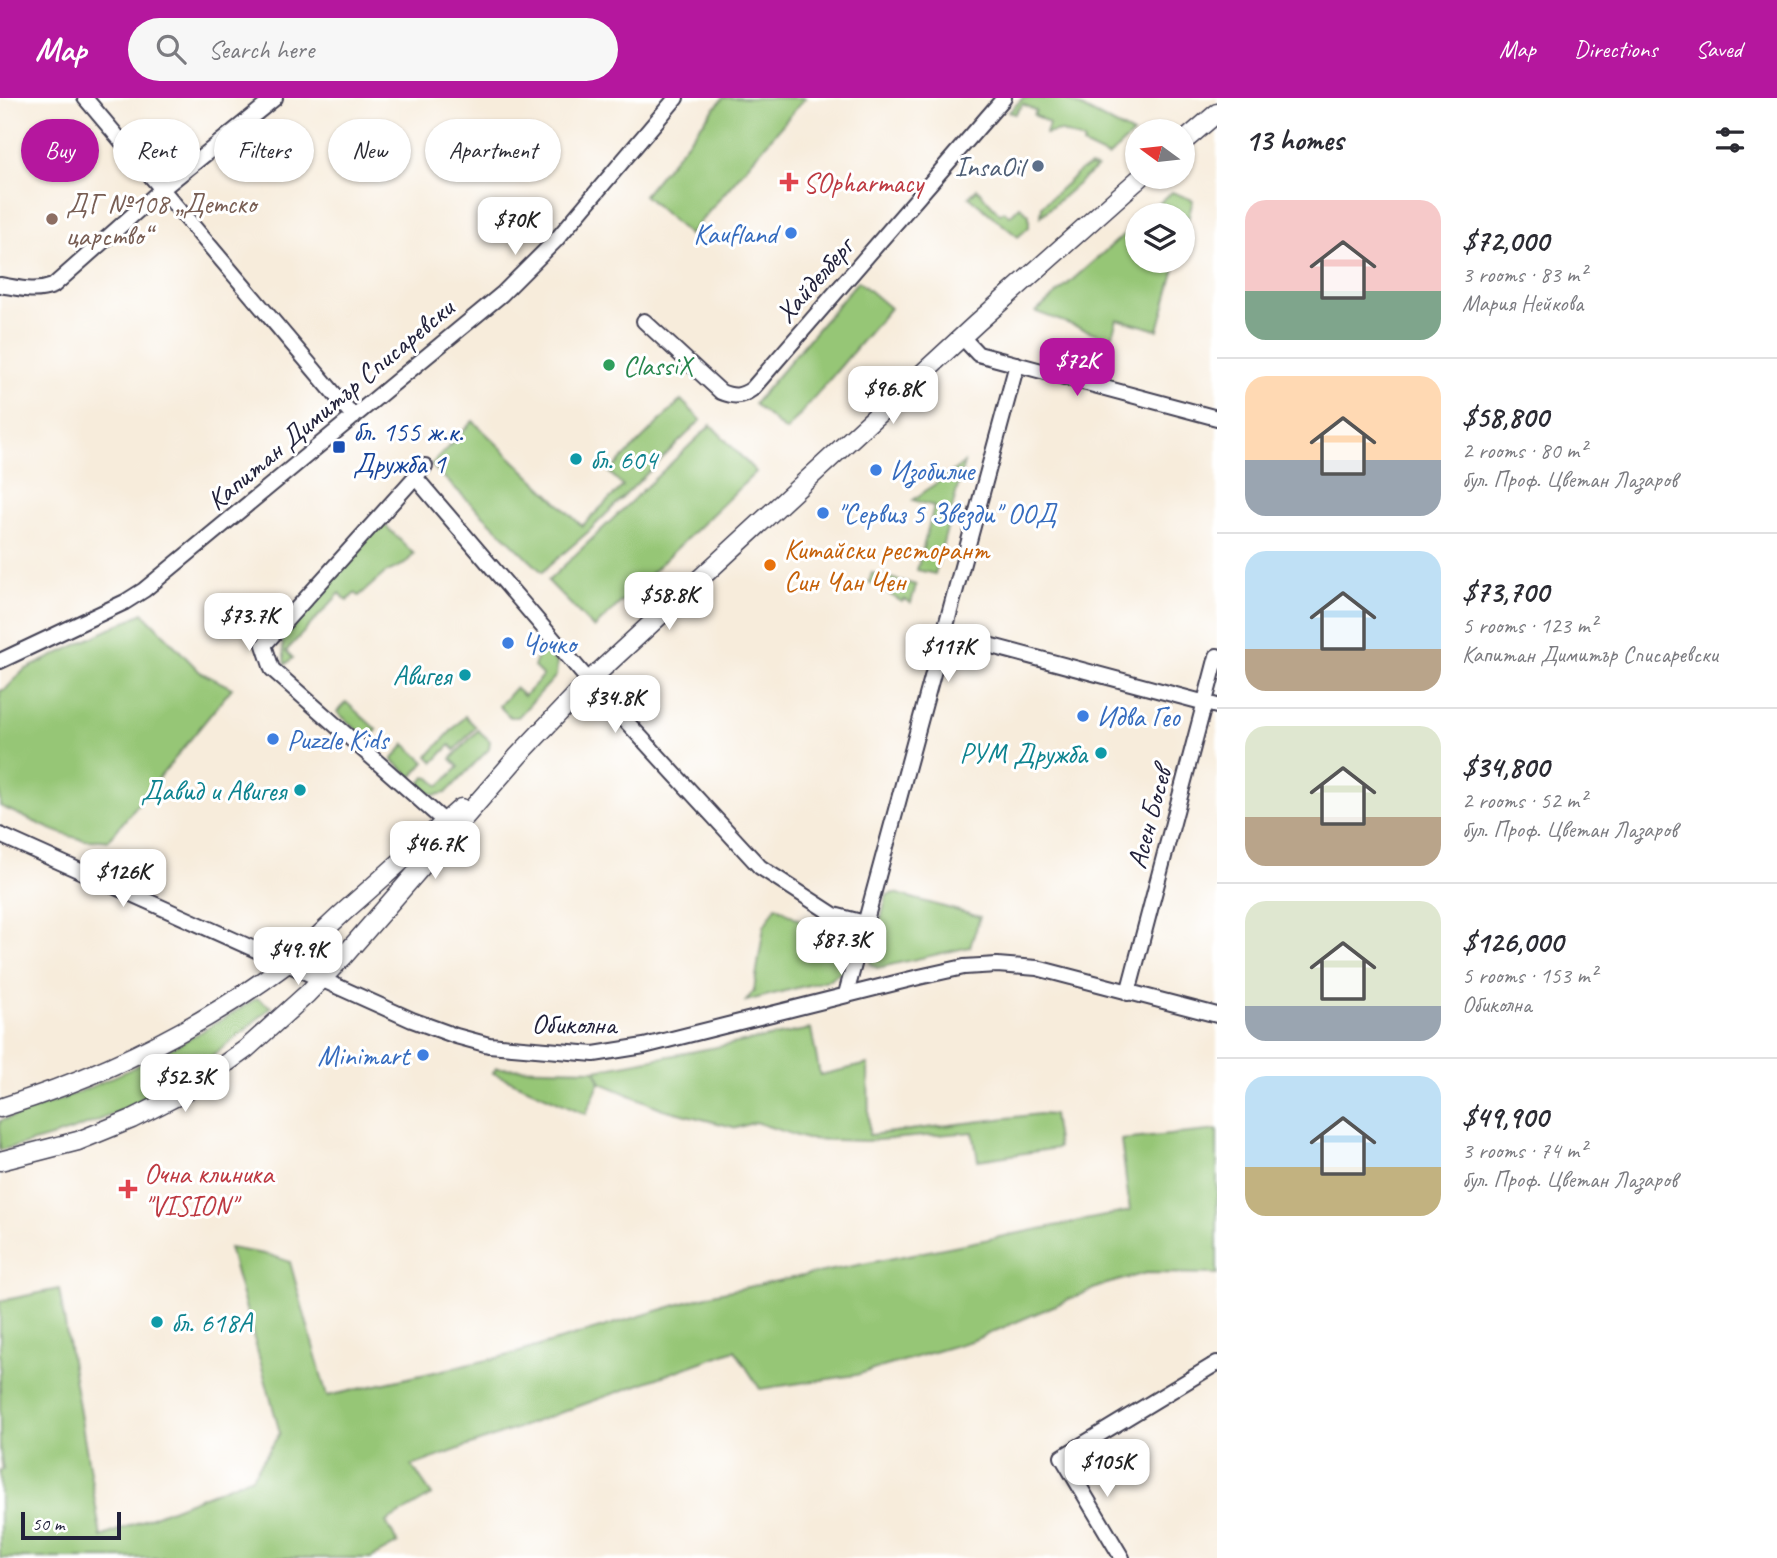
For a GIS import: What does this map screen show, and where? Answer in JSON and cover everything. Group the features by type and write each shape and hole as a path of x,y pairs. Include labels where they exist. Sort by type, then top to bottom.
{"main road":[{"path":"1195,132 1217,113"},
{"path":"0,1161 78,1141 105,1130 187,1091 246,1049 322,979 518,756 589,681 962,337 1128,189"},
{"path":"0,1108 51,1092 125,1061 186,1029 288,963 518,756"}],"street":[{"path":"85,98 354,417"},
{"path":"0,285 41,291 53,286 162,189 275,98"},
{"name":"Капитан Димитър Списаревски","path":"0,661 125,602 144,590 502,294 555,240 676,98"},
{"name":"Хайделберг","path":"644,321 721,391 736,396 744,395 1004,98"},
{"path":"962,337 978,354 1217,418"},
{"path":"846,994 1017,364"},
{"path":"445,822 272,669 264,645 420,472 589,681 760,867 834,915 865,923"},
{"path":"943,633 1211,704"},
{"name":"Асен Босев","path":"1128,993 1211,704 1217,656"},
{"name":"Обиколна","path":"0,835 412,1020 489,1045 594,1054 644,1046 964,967 997,965 1037,968 1217,1015"},
{"path":"1122,1558 1062,1457 1217,1363"}],"green space":[{"path":"723,98 805,98 689,235 644,195"},
{"path":"1023,98 1064,98 1125,130 1125,141 1108,157 1083,145 1084,141 1060,131 1046,134 1049,123 1034,115 1036,111 1023,104 1015,114 1009,112"},
{"path":"1090,166 1096,168 1041,216 1042,206 1081,170"},
{"path":"977,189 1000,214 1004,211 1010,216 1020,206 1029,215 1029,227 1018,237 969,197"},
{"path":"1172,192 1193,200 1192,203 1160,203"},
{"path":"1125,234 1125,273 1174,273 1158,330 1117,319 1111,339 1036,312"},
{"path":"858,281 890,308 786,431 754,404"},
{"path":"681,400 701,420 588,532 542,572 431,465 473,421 582,526 623,486 609,472"},
{"path":"711,425 756,472 594,628 548,581"},
{"path":"964,463 935,574 917,570 934,506 913,500"},
{"path":"381,521 414,554 405,564 385,573 359,596 355,593 347,601 340,593 286,651 293,658 285,665 282,640"},
{"path":"872,573 916,585 911,603 904,599 902,602 869,582"},
{"path":"143,613 200,672 232,688 108,841 85,840 63,834 0,806 0,691 6,689 24,670"},
{"path":"545,649 557,663 556,676 518,717 510,717 499,706 515,688 524,696 543,676 534,667 538,656"},
{"path":"346,702 377,730 368,740 337,712"},
{"path":"465,716 476,727 455,750 450,745 434,762 428,756"},
{"path":"478,730 490,741 489,749 446,793 429,793 420,784 425,777 439,786 459,767 451,759"},
{"path":"405,744 425,762 412,777 392,760"},
{"path":"894,893 980,917 970,947 877,968 870,963 887,895"},
{"path":"776,906 818,931 827,925 847,929 851,936 841,972 828,980 746,1001 754,990 764,926"},
{"path":"257,998 271,1007 178,1080 112,1115 77,1129 0,1150 0,1121 68,1097 133,1068 196,1035"},
{"path":"811,1029 820,1075 868,1064 869,1135 1039,1114 1053,1115 1058,1148 978,1160 973,1132 866,1141 806,1139 755,1122 737,1128 663,1109 601,1083 596,1070"},
{"path":"496,1068 595,1070 600,1082 586,1114 493,1073"},
{"path":"1217,1130 1217,1274 1146,1273 1103,1285 974,1340 856,1375 760,1389 735,1350 412,1466 432,1495 386,1522 398,1543 371,1558 0,1558 0,1471 3,1470 0,1451 0,1301 59,1289 101,1537 252,1477 280,1433 229,1248 270,1255 290,1262 327,1396 506,1356 717,1293 1130,1211 1121,1140"}],"place":[{"name":"InsaOil","path":"1038,166"},
{"name":"SOpharmacy","path":"789,182"},
{"name":"ДГ №108 „Детско царство“","path":"52,219"},
{"name":"Kaufland","path":"791,233"},
{"name":"ClassiX","path":"609,365"},
{"name":"бл. 155 ж.к. Дружба 1","path":"339,447"},
{"name":"бл. 604","path":"576,459"},
{"name":"Изобилие","path":"876,470"},
{"name":"\"Сервиз 5 Звезди\" ООД","path":"823,513"},
{"name":"Китайски ресторант Син Чан Чен","path":"770,565"},
{"name":"Чочко","path":"508,643"},
{"name":"Авигея","path":"465,675"},
{"name":"Идва Гео","path":"1083,716"},
{"name":"Puzzle Kids","path":"273,739"},
{"name":"РУМ Дружба","path":"1101,753"},
{"name":"Давид и Авигея","path":"300,790"},
{"name":"Minimart","path":"423,1055"},
{"name":"Очна клиника \"VISION\"","path":"128,1189"},
{"name":"бл. 618А","path":"157,1322"}]}
